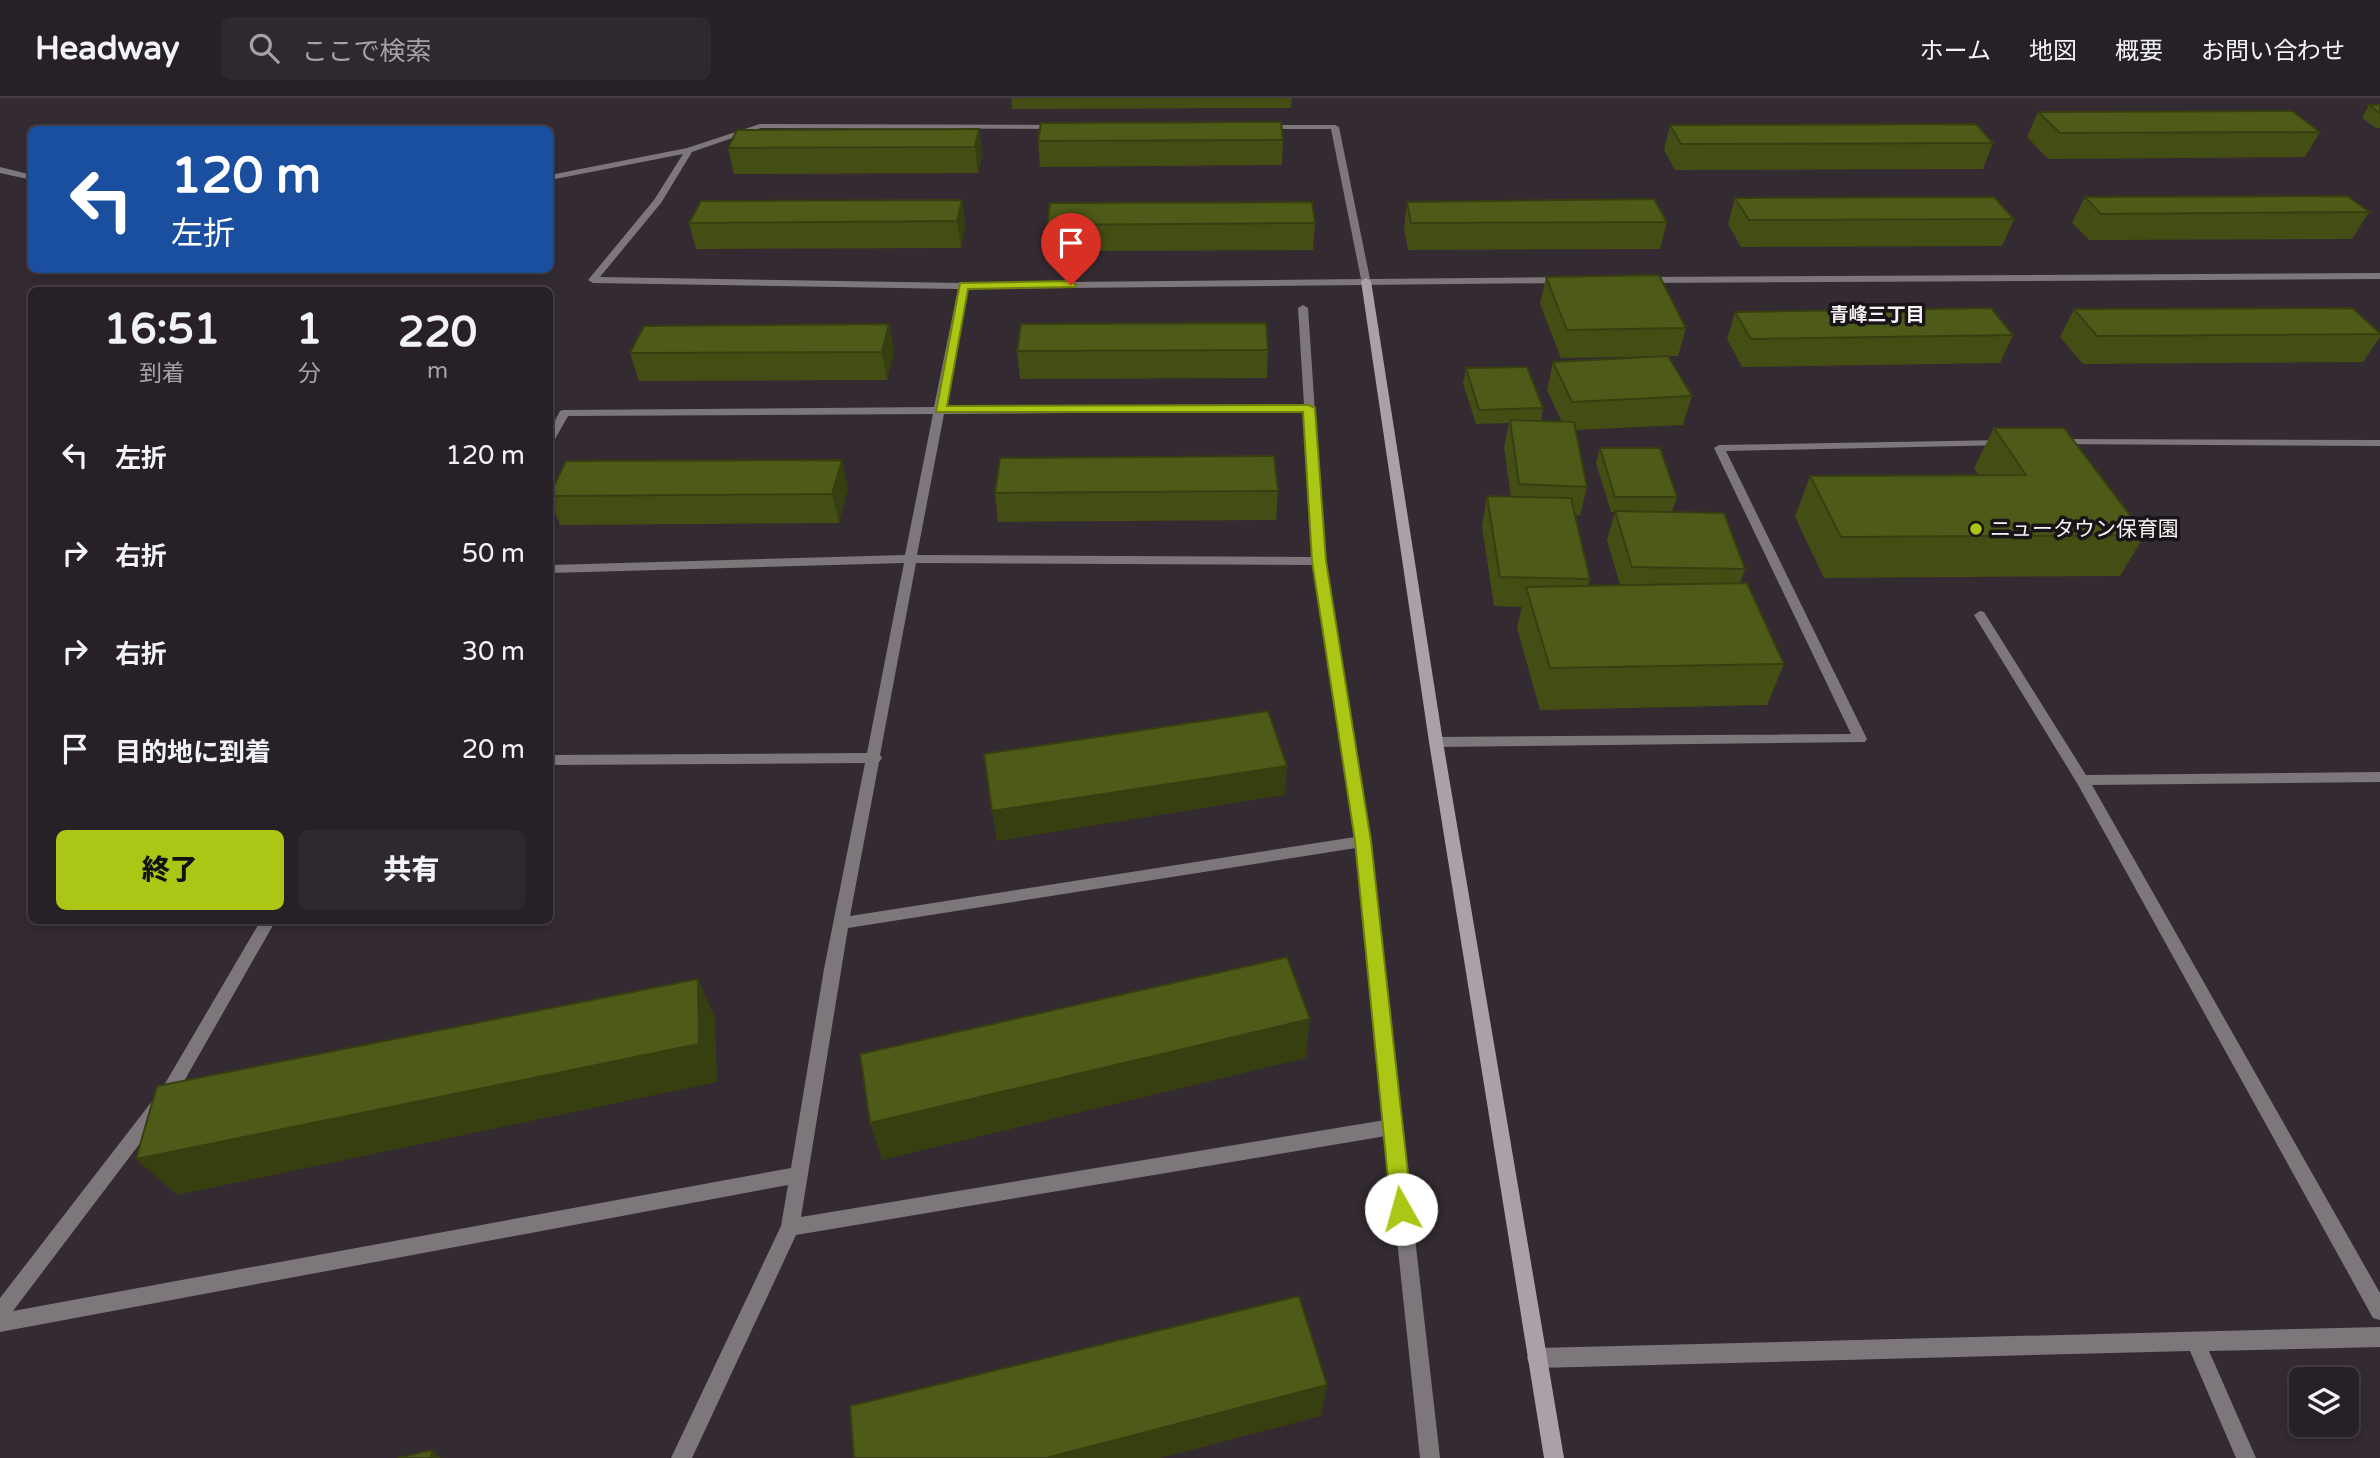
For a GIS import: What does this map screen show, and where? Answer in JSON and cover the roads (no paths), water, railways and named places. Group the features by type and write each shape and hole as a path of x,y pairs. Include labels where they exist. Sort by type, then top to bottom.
{"street":[{"path":"553,176 689,150 760,126 1061,127"},
{"path":"1253,127 1335,127 1366,281 1436,742 1553,1458"},
{"path":"689,150 658,201 593,280 963,286 1576,280"},
{"path":"0,170 28,177"},
{"path":"1632,280 2380,276"},
{"path":"681,1458 790,1227 842,923 963,286"},
{"path":"1303,308 1319,561 1363,841 1430,1458"},
{"path":"553,433 564,413 1309,408"},
{"path":"2039,442 2380,443"},
{"path":"1436,742 1860,739 1719,448 2025,443"},
{"path":"553,569 913,559 1319,561"},
{"path":"1980,615 2082,780 2380,1311"},
{"path":"553,760 875,758"},
{"path":"2082,780 2380,777"},
{"path":"842,923 1363,841"},
{"path":"0,1313 169,1092 267,924"},
{"path":"790,1227 1392,1127"},
{"path":"0,1323 799,1175"},
{"path":"1537,1358 2380,1337"},
{"path":"2194,1342 2246,1458"}],"place":[{"name":"ニュータウン保育園","path":"1976,529"}],"district":[{"name":"青峰三丁目","path":"1877,315"}]}
